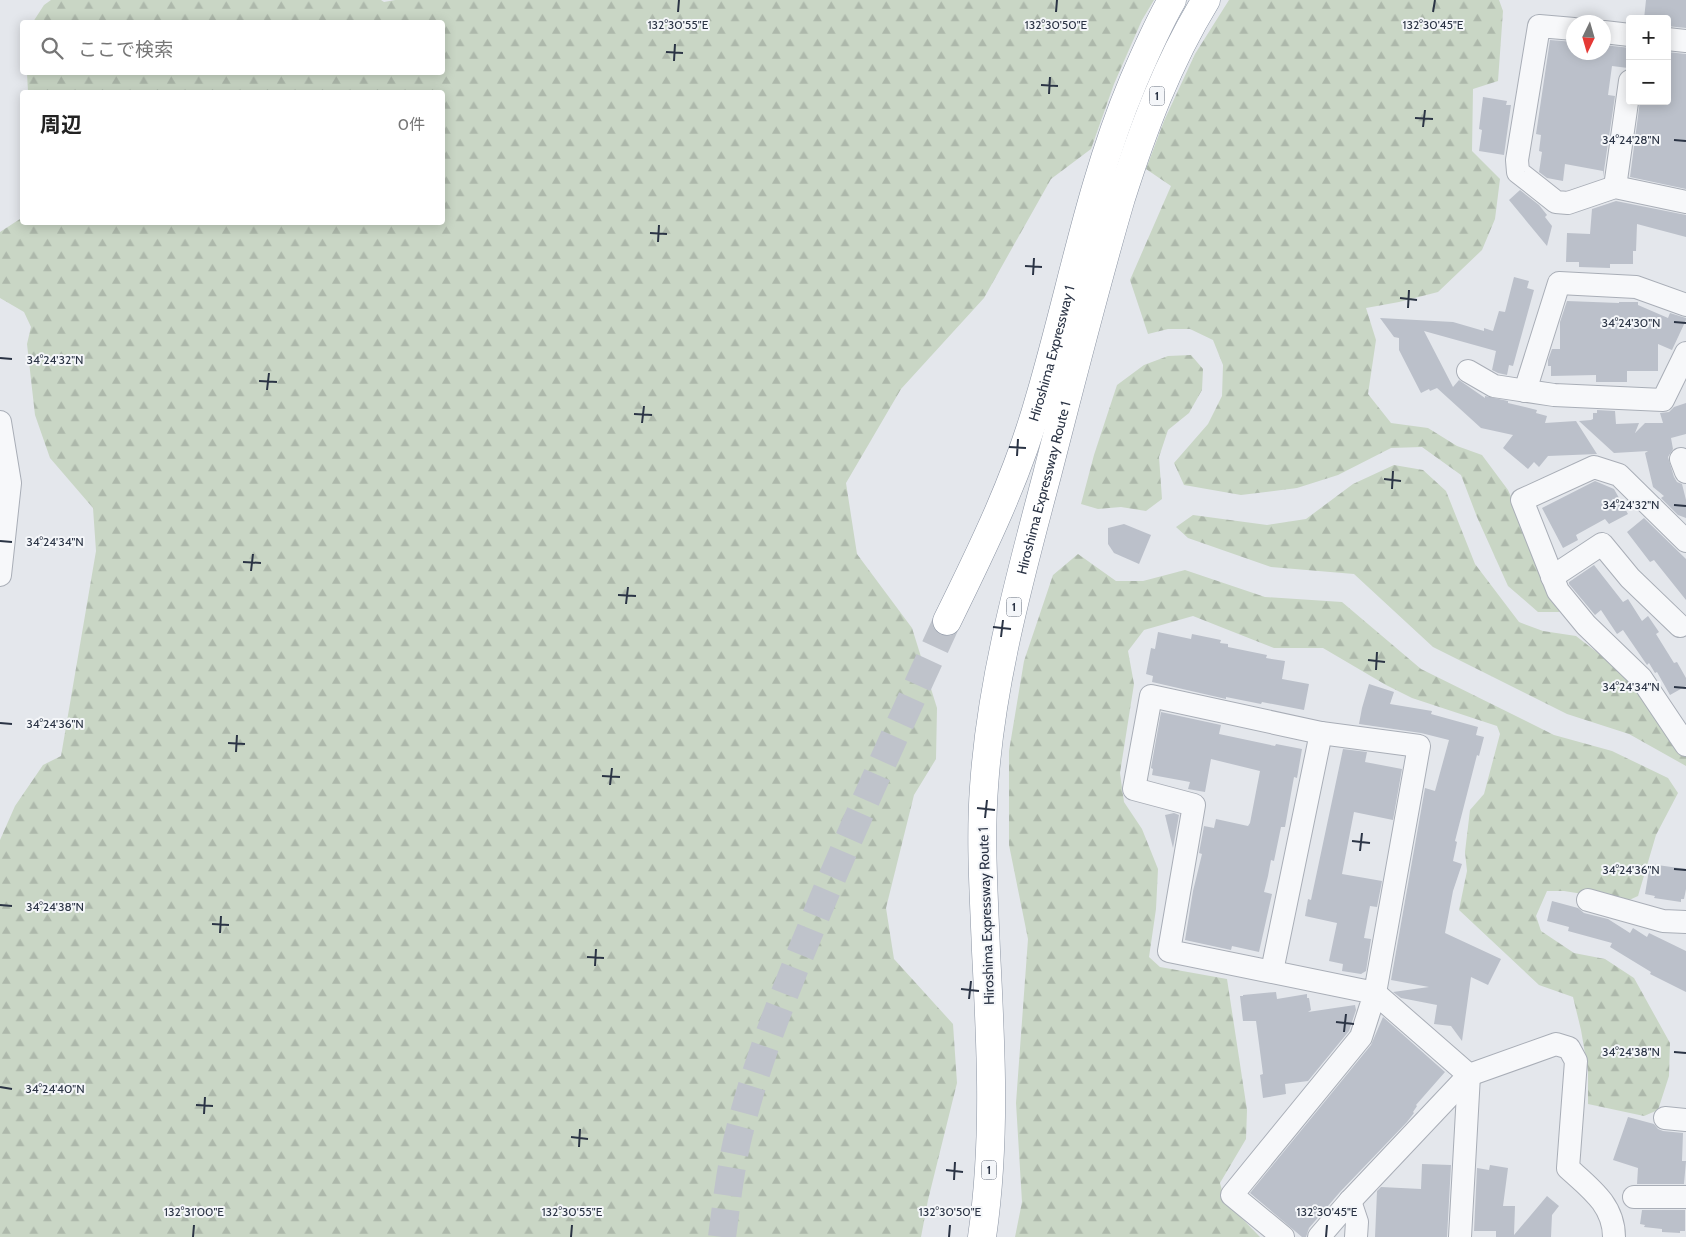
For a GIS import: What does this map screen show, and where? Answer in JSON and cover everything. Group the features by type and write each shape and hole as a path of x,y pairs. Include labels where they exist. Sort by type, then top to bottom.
{"highway":[{"name":"Hiroshima Expressway 1","path":"947,621 1012,483 1040,397 1094,192 1126,98 1146,51 1172,0"},
{"name":"Hiroshima Expressway Route 1","path":"982,1237 988,1187 991,1103 982,832 989,737 1002,662 1024,560 1120,198 1136,150 1165,78 1206,0"}],"street":[{"path":"1566,28 1539,26 1517,160 1518,172 1556,202 1568,204 1615,187 1686,202"},
{"path":"1611,33 1626,35"},
{"path":"1671,39 1686,41"},
{"path":"1615,187 1627,105"},
{"path":"1525,391 1558,283 1636,288 1686,305"},
{"path":"1468,371 1494,386 1525,391 1554,395 1663,400 1686,353"},
{"path":"0,422 10,483 0,575"},
{"path":"1686,541 1619,475 1594,467 1522,500 1558,591 1586,625 1641,678 1686,744"},
{"path":"1552,578 1602,544 1630,578 1680,626"},
{"path":"1283,1237 1232,1195 1361,1037 1376,992 1419,746 1321,733 1151,696 1134,789 1194,805 1169,951 1376,992 1469,1075"},
{"path":"1272,971 1321,733"},
{"path":"1588,900 1663,920 1686,922"},
{"path":"1319,1237 1350,1201 1469,1075 1556,1044 1569,1048 1576,1061 1568,1168 1604,1202 1614,1230 1614,1237"},
{"path":"1460,1237 1469,1075"},
{"path":"1634,1197 1686,1197"},
{"path":"1350,1201 1357,1222 1356,1237"}],"green space":[{"path":"51,0 381,0 384,2 395,0 1154,0 1142,20 1114,84 1091,149 1051,179 984,298 901,389 846,483 857,554 912,628 937,708 936,759 914,795 886,908 894,959 953,1024 957,1083 928,1200 921,1237 0,1237 0,840 15,806 43,765 61,756 96,551 93,508 50,458 35,415 27,344 31,327 24,312 0,298 0,232 20,219 20,225 445,225 445,90 28,90 27,75 445,75 445,20 34,20 44,5"},
{"path":"1229,0 1499,0 1503,11 1498,81 1473,89 1472,151 1500,179 1495,219 1482,250 1438,292 1366,308 1376,340 1368,394 1391,423 1428,428 1457,446 1482,455 1508,490 1560,604 1559,612 1538,612 1508,586 1477,517 1461,475 1422,447 1391,448 1338,475 1297,488 1241,495 1184,485 1174,463 1208,424 1222,396 1223,365 1213,340 1190,329 1168,329 1148,334 1130,280 1171,186 1146,169 1164,121 1195,54"},
{"path":"1191,355 1203,369 1202,390 1189,413 1168,430 1159,457 1162,499 1146,511 1121,507 1098,509 1081,504 1094,455 1117,385 1144,365 1168,356"},
{"path":"1394,465 1423,470 1446,491 1475,564 1519,622 1543,631 1576,636 1616,667 1639,693 1686,756 1686,766 1629,734 1567,714 1433,647 1354,574 1271,567 1188,538 1176,527 1193,515 1267,525 1306,519 1353,484"},
{"path":"1078,554 1116,581 1143,581 1185,570 1265,597 1342,602 1421,669 1554,735 1612,751 1668,778 1678,793 1656,835 1638,896 1627,901 1564,891 1547,891 1536,916 1541,931 1574,953 1605,959 1634,978 1670,1043 1669,1076 1658,1110 1644,1116 1588,1104 1588,1071 1573,997 1539,985 1459,910 1467,871 1465,852 1470,810 1484,794 1500,734 1497,726 1412,698 1323,648 1274,648 1193,616 1144,630 1128,651 1134,684 1120,773 1124,802 1142,829 1158,869 1156,909 1149,957 1160,967 1227,979 1247,1110 1246,1139 1220,1183 1225,1201 1260,1237 1015,1237 1022,1202 1016,1103 1028,939 1009,845 1009,751 1024,661 1053,575"}],"building":[{"path":"1646,0 1686,0 1686,28 1671,26 1671,15 1644,15"},
{"path":"1550,40 1566,41 1566,60 1611,60 1611,46 1626,48 1626,68 1612,66 1608,95 1615,96 1603,177 1603,171 1565,164 1563,181 1547,178 1539,172 1542,152 1539,151 1541,135 1536,134"},
{"path":"1671,52 1686,54 1686,189 1630,177 1639,105 1671,105"},
{"path":"1483,97 1507,101 1506,105 1511,105 1504,155 1479,151 1482,130 1479,129"},
{"path":"1520,190 1539,205 1547,215 1545,217 1552,226 1547,246 1509,200"},
{"path":"1616,201 1686,215 1686,237 1637,224 1636,251 1633,251 1633,264 1610,264 1610,268 1579,267 1579,262 1566,262 1567,233 1590,234 1592,209"},
{"path":"1514,277 1529,281 1527,288 1534,290 1513,366 1509,365 1507,375 1492,370 1496,351 1424,331 1453,387 1459,380 1485,398 1485,396 1508,401 1508,403 1537,410 1536,413 1547,416 1545,423 1576,421 1597,454 1548,456 1539,467 1534,462 1528,469 1503,448 1513,435 1481,428 1437,388 1421,393 1399,350 1399,338 1394,337 1380,318 1453,322 1484,331 1484,328 1493,331 1499,311 1505,312"},
{"path":"1567,301 1638,302 1638,305 1668,318 1670,313 1686,318 1686,320 1672,350 1658,344 1658,371 1627,371 1627,382 1596,382 1596,375 1551,376 1551,366 1548,366 1548,360 1552,349 1560,349 1560,322"},
{"path":"1686,403 1686,434 1671,438 1673,449 1668,457 1674,477 1677,482 1682,484 1686,500 1686,518 1678,515 1661,498 1664,496 1653,487 1645,453 1648,451 1614,453 1579,421 1593,419 1593,413 1597,413 1597,410 1615,411 1616,424 1639,423 1635,433 1645,423 1663,423 1660,413 1669,412 1674,407"},
{"path":"1595,481 1614,489 1628,514 1609,524 1605,519 1576,535 1578,540 1563,548 1542,508"},
{"path":"1644,518 1686,559 1686,600 1654,560 1650,562 1627,532"},
{"path":"1124,524 1151,535 1139,564 1114,553 1108,544 1108,528"},
{"path":"1594,565 1623,602 1628,599 1642,621 1648,616 1659,632 1656,634 1674,663 1677,662 1686,678 1686,686 1670,695 1657,672 1655,673 1649,663 1647,665 1623,630 1617,634 1601,610 1595,615 1569,584 1569,582"},
{"path":"1158,632 1191,639 1192,634 1221,640 1220,643 1228,644 1228,647 1267,655 1266,658 1285,661 1282,679 1309,684 1304,710 1262,702 1261,704 1226,697 1226,699 1152,682 1153,676 1146,674 1151,648 1155,649"},
{"path":"1369,684 1394,692 1390,704 1432,711 1431,714 1478,727 1476,735 1484,737 1479,756 1477,755 1455,841 1457,842 1453,861 1462,864 1453,891 1445,933 1501,959 1488,985 1471,977 1462,1041 1451,1026 1434,1024 1437,1005 1401,998 1393,992 1429,987 1391,980 1425,788 1435,791 1449,740 1421,733 1359,724"},
{"path":"1161,712 1221,725 1219,734 1275,746 1276,744 1302,749 1297,778 1294,777 1285,827 1281,827 1274,861 1271,860 1264,892 1272,894 1259,952 1232,946 1231,950 1185,940 1193,891 1202,854 1199,853 1204,826 1214,828 1216,819 1248,826 1260,771 1211,759 1205,792 1188,789 1190,782 1152,775 1153,769 1151,768"},
{"path":"1343,749 1367,752 1365,762 1402,769 1393,820 1354,812 1342,874 1382,881 1377,907 1370,906 1364,938 1371,939 1366,971 1361,974 1342,971 1343,964 1329,961 1337,923 1305,916 1308,899 1311,900"},
{"path":"1174,813 1179,815 1173,848 1165,815"},
{"path":"1650,864 1686,869 1686,889 1684,899 1681,899 1681,902 1654,898 1655,896 1645,894"},
{"path":"1552,901 1578,908 1584,913 1608,919 1630,933 1633,928 1647,937 1649,933 1686,951 1686,992 1650,974 1651,972 1610,947 1612,943 1568,931 1569,927 1547,921"},
{"path":"1276,992 1277,999 1307,994 1311,1010 1308,1012 1355,1005 1356,1010 1349,1031 1308,1081 1285,1084 1286,1094 1263,1098 1260,1075 1263,1074 1256,1021 1243,1021 1240,996"},
{"path":"1383,1017 1445,1072 1416,1105 1414,1113 1407,1122 1340,1192 1309,1228 1306,1237 1302,1237 1250,1193 1371,1045"},
{"path":"1628,1117 1654,1124 1663,1131 1683,1133 1682,1161 1686,1161 1684,1184 1637,1184 1638,1168 1613,1160"},
{"path":"1422,1164 1451,1165 1447,1237 1375,1237 1377,1191 1381,1187 1421,1189"},
{"path":"1490,1165 1508,1168 1503,1206 1515,1206 1514,1235 1547,1196 1559,1206 1552,1215 1551,1237 1496,1237 1496,1231 1474,1231 1477,1168 1489,1170"},
{"path":"1642,1210 1685,1210 1685,1231 1680,1231 1680,1233 1662,1232 1662,1229 1644,1227 1645,1225 1640,1224"}],"tunnel":[{"path":"722,1237 738,1139 757,1070 776,1017 849,838 947,621"}]}
